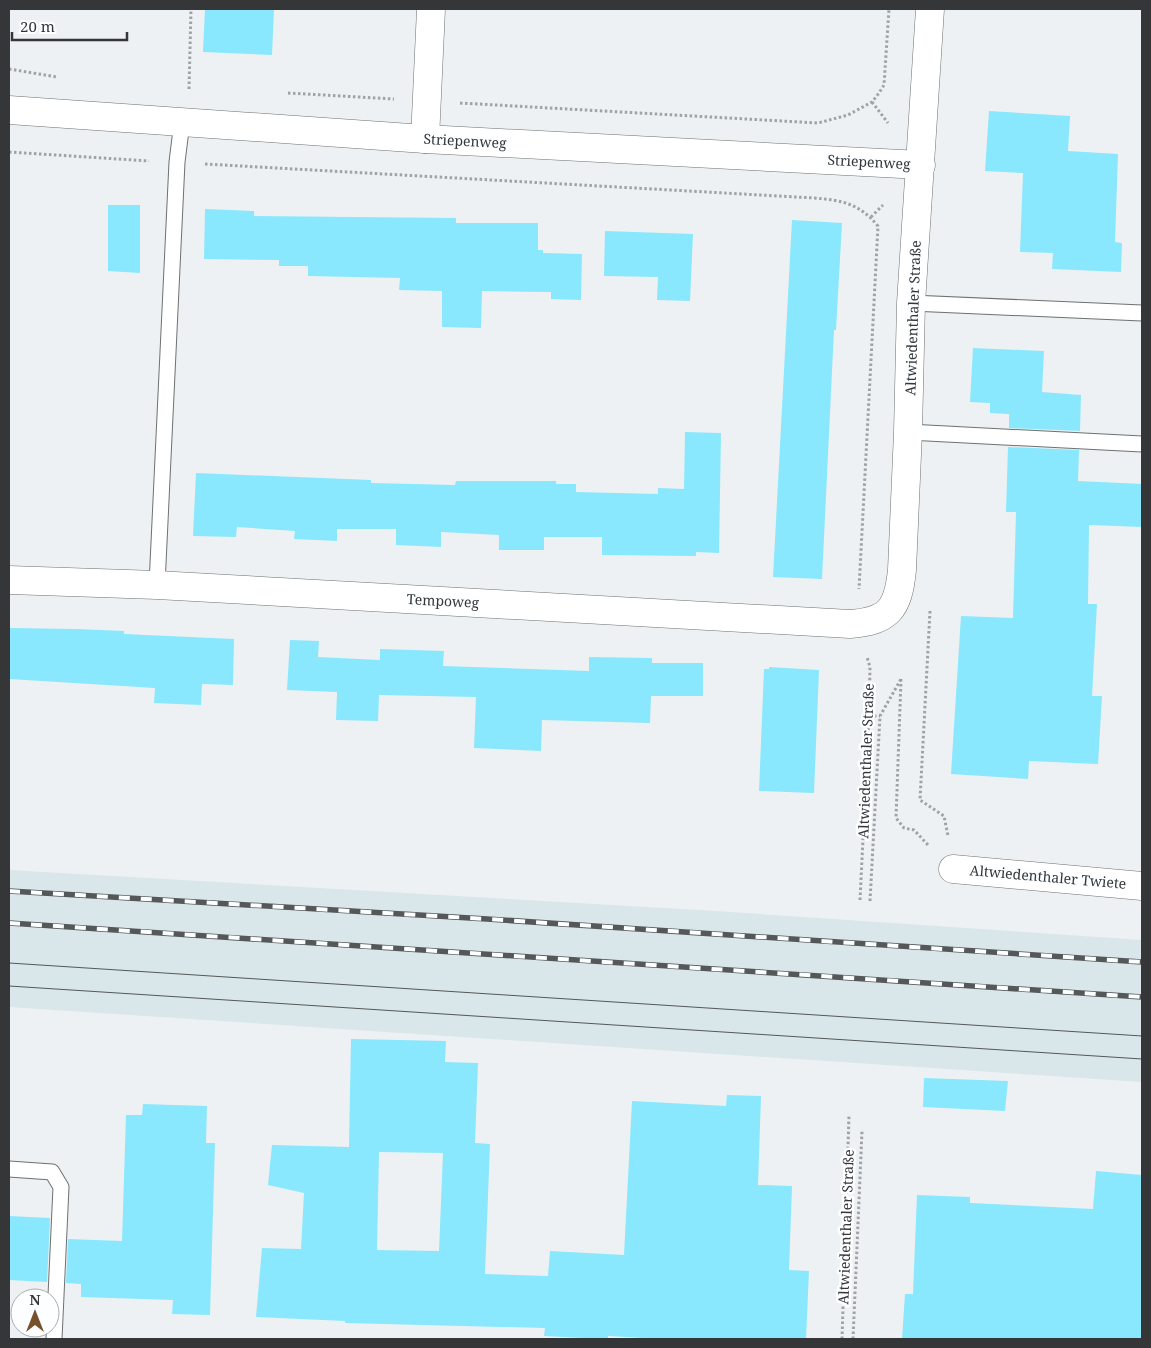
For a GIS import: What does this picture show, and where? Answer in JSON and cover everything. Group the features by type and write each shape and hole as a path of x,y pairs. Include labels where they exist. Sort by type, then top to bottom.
{"street":[{"path":"425,139 431,9"},
{"name":"Altwiedenthaler Straße","path":"864,614 892,607 901,583 908,432 911,303 930,9"},
{"name":"Striepenweg","path":"9,110 425,139 921,165"},
{"name":"Tempoweg","path":"9,580 864,614"},
{"name":"Altwiedenthaler Twiete","path":"953,868 1142,886"}],"lane":[{"path":"157,585 177,162 182,122"},
{"path":"911,303 1142,313"},
{"path":"908,432 1142,444"},
{"path":"9,1169 52,1172 61,1187 54,1339"}],"path":[{"path":"182,122 189,87 191,9"},
{"path":"488,104 818,123 848,115 872,102 884,84 889,9"},
{"path":"872,102 882,114"},
{"path":"9,152 814,198 837,200 855,206 871,217 878,226 864,614"},
{"path":"871,217 877,211"},
{"name":"Altwiedenthaler Straße","path":"860,900 870,667 864,614"},
{"name":"Altwiedenthaler Straße","path":"870,901 880,716 902,679 896,818 904,828 914,830 953,868"},
{"path":"869,716 880,716"},
{"name":"Altwiedenthaler Straße","path":"842,1339 849,1115"},
{"name":"Altwiedenthaler Straße","path":"853,1339 862,1130"}],"shaded area":[{"path":"9,870 716,911 1142,940 1142,1082 9,1007"}],"building":[{"path":"205,9 274,9 272,55 203,52"},
{"path":"989,111 1070,116 1068,151 1118,154 1115,242 1122,243 1121,272 1052,269 1053,253 1020,252 1023,173 985,171"},
{"path":"108,205 140,205 140,273 108,271"},
{"path":"205,209 254,211 254,216 456,218 456,223 538,223 538,250 543,250 543,253 582,254 581,300 551,299 551,292 482,291 481,328 442,327 442,291 399,290 400,278 308,276 308,266 279,266 279,260 204,259"},
{"path":"792,220 842,223 836,330 834,330 822,579 773,577"},
{"path":"605,231 693,234 690,301 657,300 658,277 604,276"},
{"path":"973,348 1044,351 1042,392 1081,395 1080,431 1009,428 1009,414 990,413 990,403 970,402"},
{"path":"685,432 721,433 719,553 696,552 696,556 602,555 602,537 544,537 544,550 499,550 499,535 441,532 441,547 396,545 396,529 337,529 337,541 294,539 295,531 237,527 236,537 193,536 196,473 371,480 371,483 455,485 456,481 556,481 556,484 576,484 576,492 658,494 658,488 684,489"},
{"path":"1008,447 1079,450 1078,481 1142,484 1142,527 1089,525 1088,604 1097,604 1092,696 1102,696 1098,764 1029,761 1028,779 951,774 961,616 1013,618 1016,512 1006,512"},
{"path":"9,628 124,631 124,634 234,639 233,685 202,684 201,705 154,703 155,688 9,679"},
{"path":"290,640 319,641 318,657 380,660 380,649 444,651 443,666 589,671 589,657 652,658 652,663 703,663 703,696 651,696 650,723 542,720 541,751 474,748 476,697 379,695 378,721 336,720 337,692 287,690"},
{"path":"769,667 819,670 814,793 759,791 764,669 769,669"},
{"path":"351,1039 446,1041 445,1062 478,1063 475,1143 490,1144 485,1274 548,1276 550,1251 624,1255 632,1101 726,1106 727,1095 761,1096 758,1185 792,1186 789,1270 809,1271 806,1339 661,1339 608,1336 608,1339 602,1339 544,1336 545,1328 345,1323 345,1321 256,1317 262,1248 301,1249 304,1193 268,1185 272,1145 349,1147","holes":["379,1152 443,1153 439,1251 377,1250"]},
{"path":"924,1078 1008,1081 1005,1111 923,1107"},
{"path":"143,1104 207,1106 206,1143 215,1143 210,1315 172,1314 173,1300 81,1297 81,1284 66,1283 68,1239 122,1241 126,1115 142,1115"},
{"path":"1096,1171 1142,1175 1142,1339 902,1339 905,1294 913,1294 917,1195 970,1197 970,1203 1093,1209"},
{"path":"9,1216 50,1218 47,1282 9,1280"}],"tram line":[{"path":"9,963 1142,1036"},
{"path":"9,986 1142,1059"}],"railway":[{"path":"9,891 487,919 1142,962"},
{"path":"9,923 1142,997"}]}
